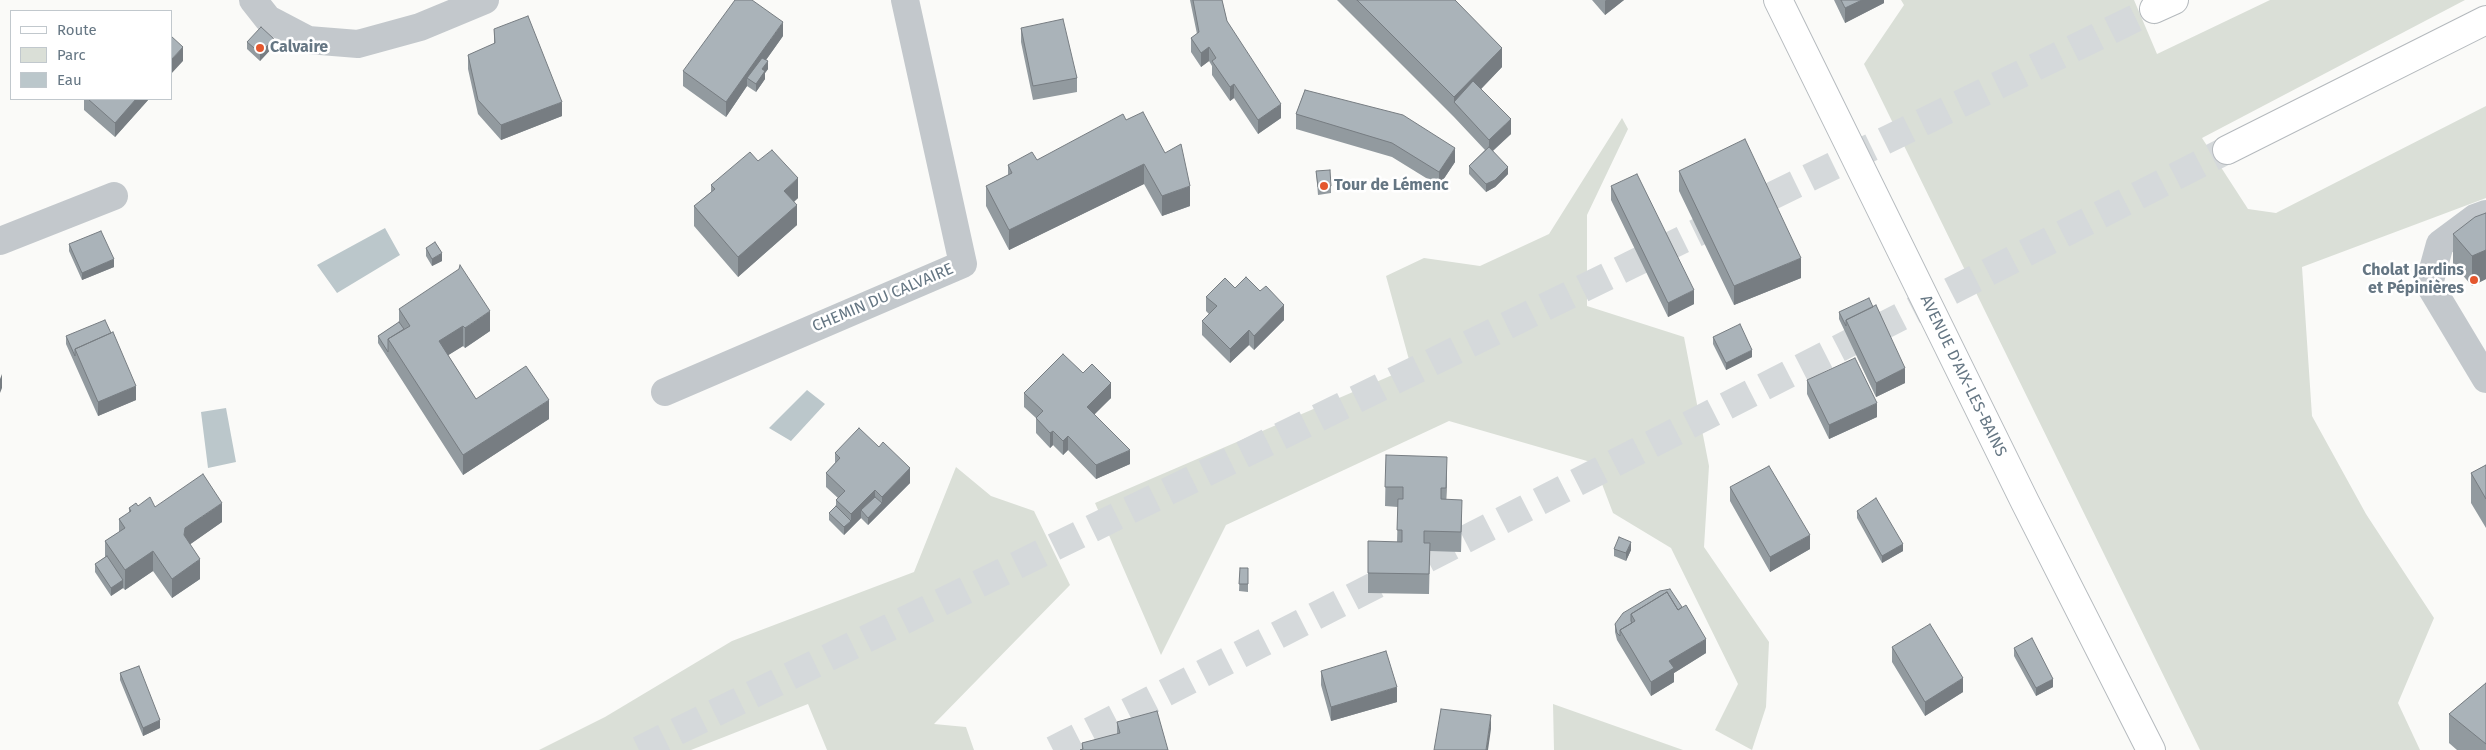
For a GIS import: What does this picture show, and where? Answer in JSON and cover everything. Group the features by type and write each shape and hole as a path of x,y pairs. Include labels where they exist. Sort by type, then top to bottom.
{"main road":[{"name":"AVENUE D'AIX-LES-BAINS","path":"1778,0 2025,502 2151,750"},
{"path":"2227,150 2486,20"}],"street":[{"path":"253,0 268,19 308,40 358,44 420,27 485,0"},
{"name":"CHEMIN DU CALVAIRE","path":"665,392 963,264 905,0"},
{"path":"0,241 114,196"},
{"path":"2486,214 2475,218 2440,244 2429,284 2486,379"}],"green space":[{"path":"1901,0 2134,0 2157,54 2270,0 2465,0 2202,138 2248,209 2276,213 2486,106 2486,198 2302,267 2312,416 2366,514 2434,618 2398,703 2420,750 2200,750 1864,64 1904,5"},
{"path":"1622,118 1628,129 1587,215 1587,306 1684,337 1709,466 1704,547 1769,642 1766,707 1752,750 1715,730 1738,684 1671,548 1613,513 1594,463 1449,421 1226,525 1161,655 1095,503 1411,367 1386,276 1424,258 1480,266 1549,234"},
{"path":"956,467 991,496 1034,511 1070,585 934,724 966,727 974,750 827,750 808,704 691,750 539,750 605,717 732,641 914,572"},
{"path":"1553,704 1683,750 1554,750"}],"water":[{"path":"385,228 400,255 337,293 317,265"},
{"path":"807,390 825,404 791,441 769,428"},
{"path":"226,408 236,462 208,468 201,412"}],"building":[{"path":"735,0 752,0 783,22 726,102 683,71"},
{"path":"1193,0 1222,0 1227,21 1281,104 1258,120 1234,84 1230,87 1212,61 1216,58 1209,47 1201,53 1191,38 1199,32"},
{"path":"1357,0 1455,0 1502,48 1454,97"},
{"path":"1841,0 1862,0 1845,8"},
{"path":"528,16 562,102 501,125 478,100 468,55 495,43 494,29"},
{"path":"1063,19 1077,78 1033,86 1021,28"},
{"path":"261,27 274,39 260,53 247,42"},
{"path":"172,37 183,47 172,59"},
{"path":"762,58 768,61 762,69 765,71 756,84 747,78"},
{"path":"1473,81 1511,119 1489,140 1454,102"},
{"path":"1305,90 1403,115 1455,148 1439,172 1392,143 1296,114"},
{"path":"89,100 135,100 115,123"},
{"path":"1143,112 1165,153 1181,144 1190,186 1162,196 1144,164 1009,230 986,186 1012,173 1008,165 1032,152 1037,160 1123,114 1126,120"},
{"path":"1745,139 1801,258 1734,286 1679,171"},
{"path":"1489,147 1508,167 1495,180 1486,184 1469,166"},
{"path":"772,150 798,178 784,191 797,205 738,257 694,206 715,189 711,185 750,152 758,161"},
{"path":"1330,170 1331,186 1318,187 1316,171"},
{"path":"1637,174 1694,290 1668,303 1611,186"},
{"path":"2486,213 2486,250 2472,256 2453,234 2475,217"},
{"path":"101,231 114,259 82,273 69,244"},
{"path":"435,242 442,253 432,259 426,248"},
{"path":"460,265 490,311 465,328 463,326 439,341 476,399 526,366 549,400 463,455 388,339 410,326 399,309 459,269"},
{"path":"1246,277 1260,291 1266,286 1284,305 1254,336 1249,330 1230,349 1202,321 1217,306 1206,297 1225,278 1235,288"},
{"path":"1869,298 1873,307 1846,320 1846,326 1839,312"},
{"path":"1876,305 1905,368 1876,383 1846,320"},
{"path":"105,320 111,333 75,349 75,356 66,336"},
{"path":"399,322 404,329 388,339 388,352 378,336"},
{"path":"1740,324 1752,350 1726,363 1713,337"},
{"path":"113,332 136,386 98,402 75,349"},
{"path":"1063,354 1083,373 1092,364 1111,383 1087,407 1130,450 1096,465 1068,436 1063,441 1053,431 1050,433 1036,418 1043,411 1024,393"},
{"path":"1855,358 1877,403 1829,425 1807,380"},
{"path":"859,428 879,447 883,442 910,468 882,497 875,490 851,514 836,500 845,491 826,473 840,458 835,453"},
{"path":"1386,455 1447,457 1446,488 1441,488 1441,499 1462,500 1461,532 1424,531 1424,543 1430,543 1429,574 1368,573 1368,541 1402,542 1402,530 1397,530 1398,499 1403,499 1403,487 1385,487"},
{"path":"2486,465 2486,499 2471,473"},
{"path":"1769,466 1810,535 1770,557 1730,487"},
{"path":"203,474 222,503 185,528 184,535 200,559 172,579 153,551 125,570 105,541 125,528 119,519 131,511 129,508 136,503 138,506 150,497 155,507"},
{"path":"875,497 882,503 868,518 861,510"},
{"path":"1876,498 1903,544 1882,556 1857,511"},
{"path":"836,506 851,521 844,527 829,513"},
{"path":"1619,537 1631,542 1626,553 1614,549"},
{"path":"107,556 123,580 111,588 95,564"},
{"path":"1240,568 1248,568 1248,584 1239,584"},
{"path":"1670,589 1682,607 1678,610 1667,592 1631,614 1632,623 1620,630 1620,636 1617,633 1615,624 1623,613 1660,591"},
{"path":"1667,592 1678,610 1686,605 1706,639 1669,661 1674,668 1651,682 1620,630 1635,621 1631,614"},
{"path":"1930,624 1963,678 1925,702 1892,647"},
{"path":"2032,638 2053,679 2036,688 2014,648"},
{"path":"1386,651 1397,687 1331,707 1321,671"},
{"path":"139,666 160,720 143,728 120,673"},
{"path":"2486,683 2486,744 2449,714"},
{"path":"1441,709 1491,715 1486,750 1434,750"},
{"path":"1157,711 1168,750 1080,750 1083,749 1082,743 1120,733 1117,722"}],"tunnel":[{"path":"639,750 2154,9"},
{"path":"1053,750 2227,150"}],"place":[{"name":"Calvaire","path":"260,48"},
{"name":"Tour de Lémenc","path":"1324,186"},
{"name":"Cholat Jardins et Pépinières","path":"2474,280"}]}
